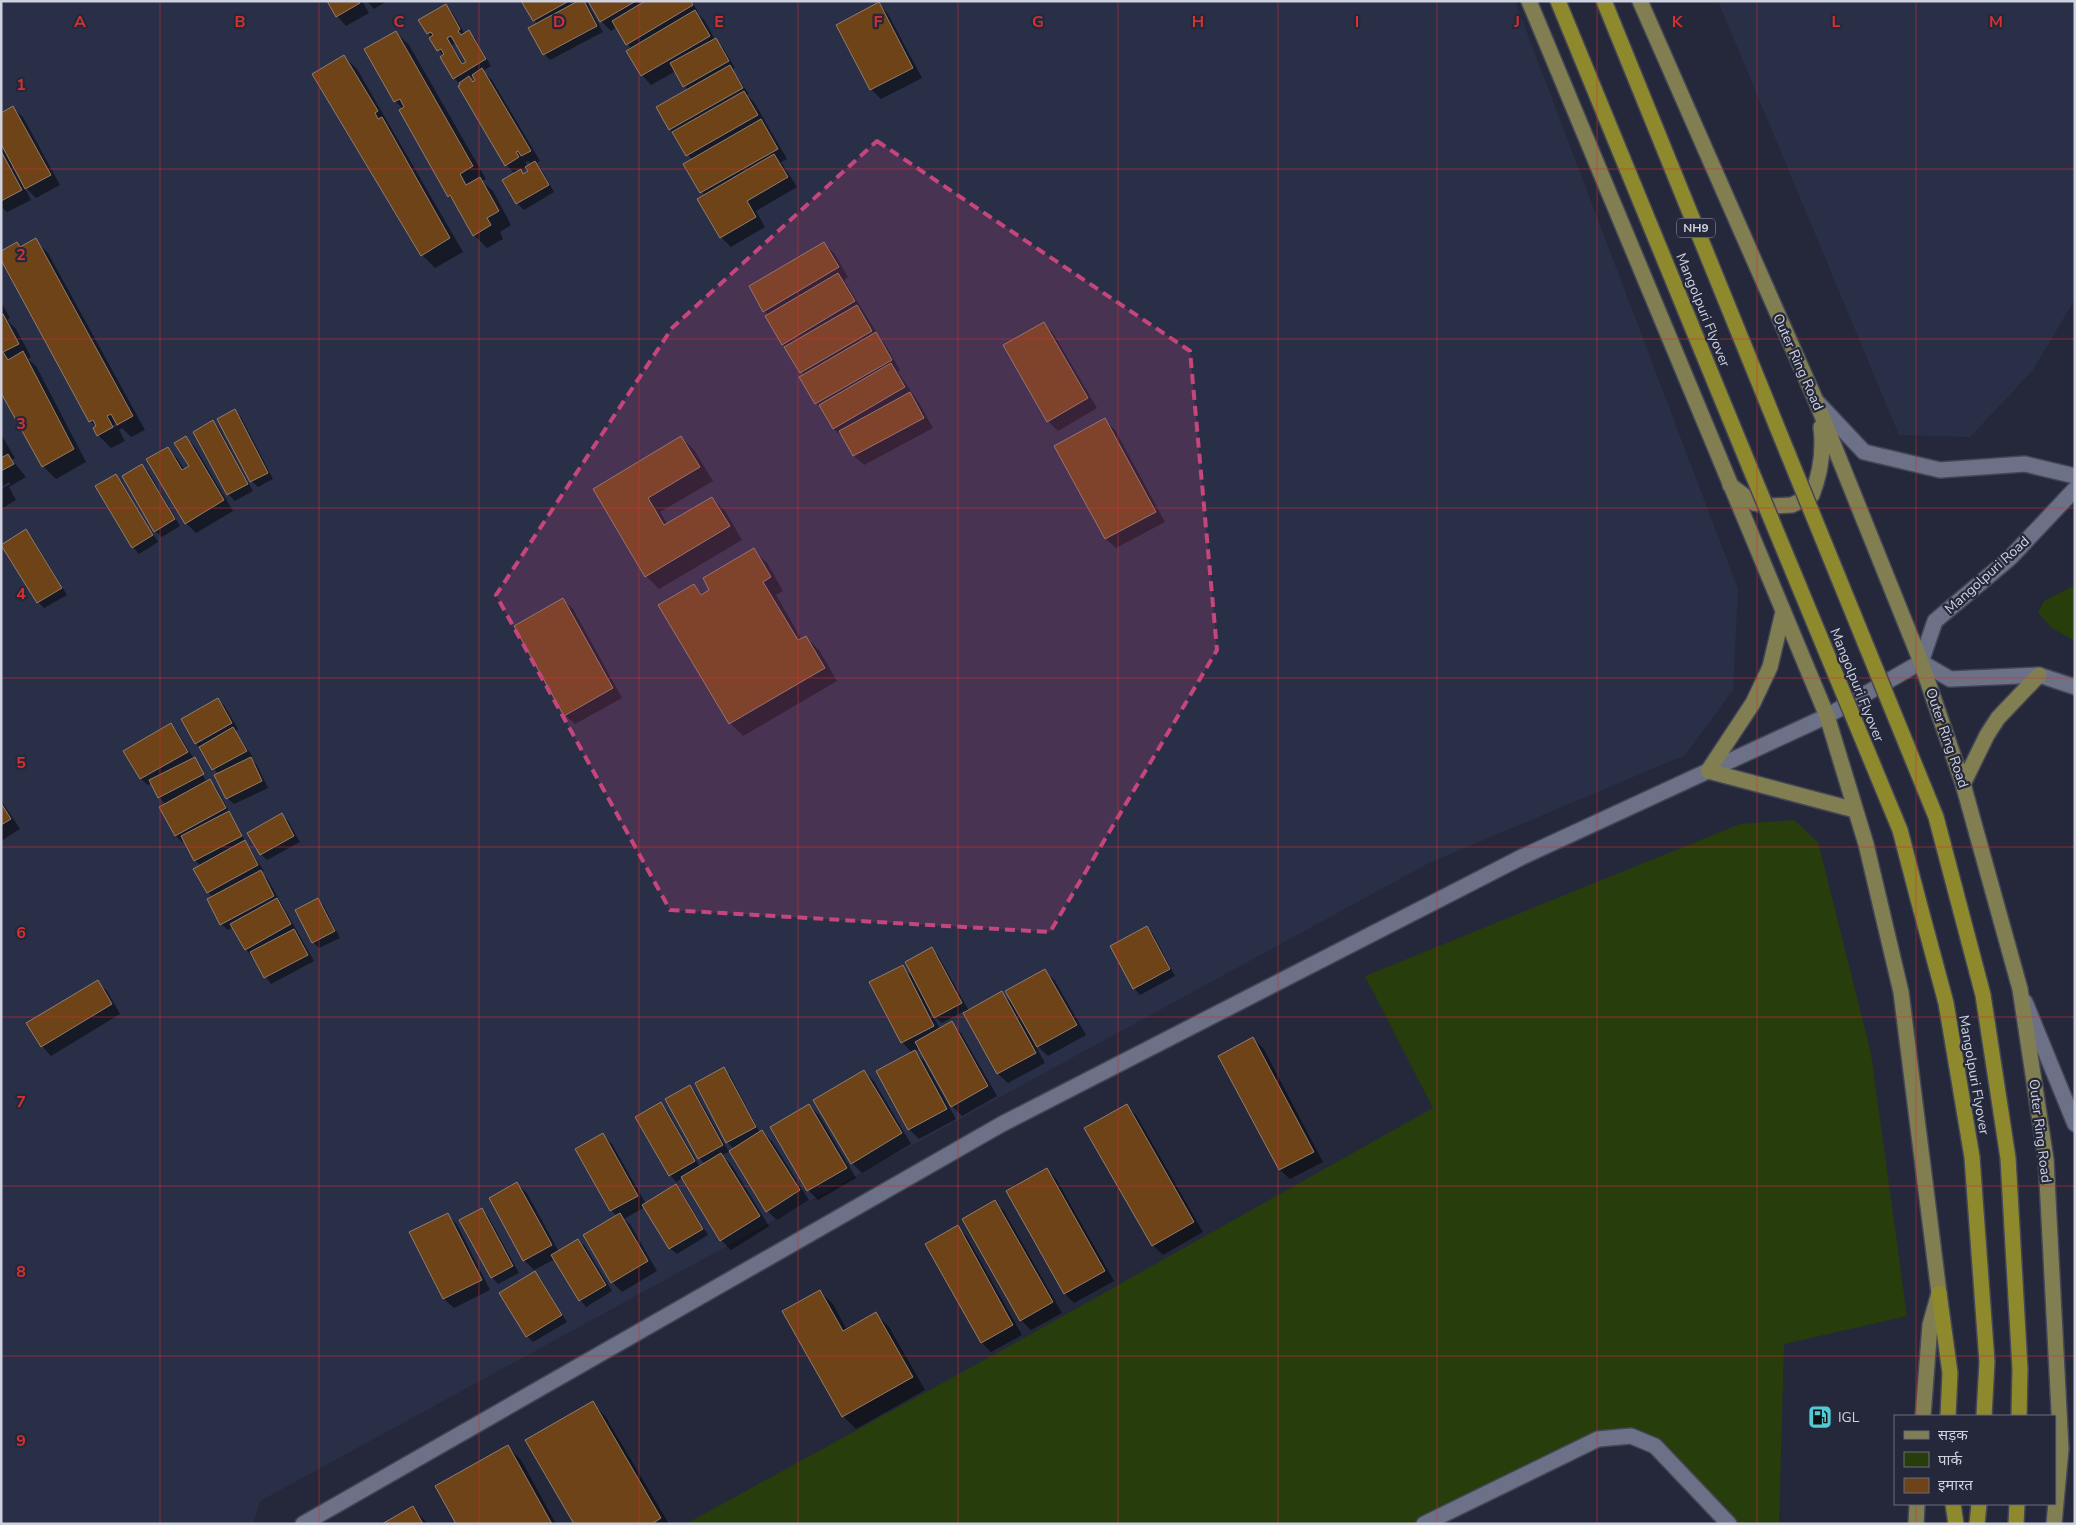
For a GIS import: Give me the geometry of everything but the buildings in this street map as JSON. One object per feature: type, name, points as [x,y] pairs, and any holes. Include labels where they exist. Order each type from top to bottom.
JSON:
[{"type":"highway","name":"Mangolpuri Flyover","points":[[1558,1],[1900,830],[1946,1004],[1972,1157],[1987,1362],[1984,1415]]},
{"type":"highway","name":"Mangolpuri Flyover","points":[[1604,1],[1936,817],[1983,995],[2008,1158],[2020,1369],[2019,1415]]},
{"type":"highway","points":[[1940,1293],[1950,1373],[1948,1415]]},
{"type":"highway","points":[[1953,1505],[1956,1524]]},
{"type":"highway","points":[[1977,1524],[1979,1505]]},
{"type":"highway","points":[[2016,1524],[2017,1505]]},
{"type":"main road","points":[[1528,1],[1827,716],[1866,844],[1901,992],[1940,1293],[1930,1325],[1923,1415]]},
{"type":"main road","name":"Outer Ring Road","points":[[1640,1],[1816,401],[1921,662],[1963,784],[2020,990],[2046,1160],[2061,1450],[2056,1503]]},
{"type":"main road","points":[[1730,485],[1754,503],[1774,506],[1792,505],[1812,495],[1818,480],[1823,442],[1816,401]]},
{"type":"main road","points":[[1783,612],[1770,667],[1753,703],[1708,771],[1855,810]]},
{"type":"main road","points":[[1963,784],[1987,734],[1998,718],[2039,675]]},
{"type":"main road","points":[[1916,1524],[1917,1505]]},
{"type":"main road","name":"Outer Ring Road","points":[[2054,1524],[2056,1505]]},
{"type":"street","points":[[1816,401],[1864,452],[1940,470],[2025,464],[2075,476]]},
{"type":"street","name":"Mangolpuri Road","points":[[1921,662],[1935,621],[2010,558],[2075,489]]},
{"type":"street","points":[[303,1524],[1002,1124],[1522,856],[1827,716],[1921,662],[1950,679],[2039,675],[2075,687]]},
{"type":"street","points":[[2020,990],[2075,1124]]},
{"type":"street","points":[[1424,1524],[1598,1439],[1631,1436],[1655,1446],[1729,1524]]},
{"type":"highlighted area","points":[[877,141],[1190,351],[1217,650],[1050,932],[670,910],[496,595],[672,328]]},
{"type":"shaded area","points":[[1,1],[1515,1],[1738,589],[1733,690],[1685,755],[1429,863],[260,1501],[253,1524],[1,1524]]},
{"type":"shaded area","points":[[1718,1],[2075,1],[2075,299],[2033,370],[1970,437],[1899,435]]},
{"type":"green space","points":[[2075,585],[2075,641],[2052,628],[2038,613],[2044,601]]},
{"type":"green space","points":[[1794,820],[1818,842],[1871,1054],[1907,1316],[1784,1344],[1779,1524],[1728,1524],[1633,1430],[1433,1524],[686,1524],[1006,1348],[1433,1108],[1365,976],[1740,824]]},
{"type":"place","name":"IGL","points":[[1820,1417]]}]
